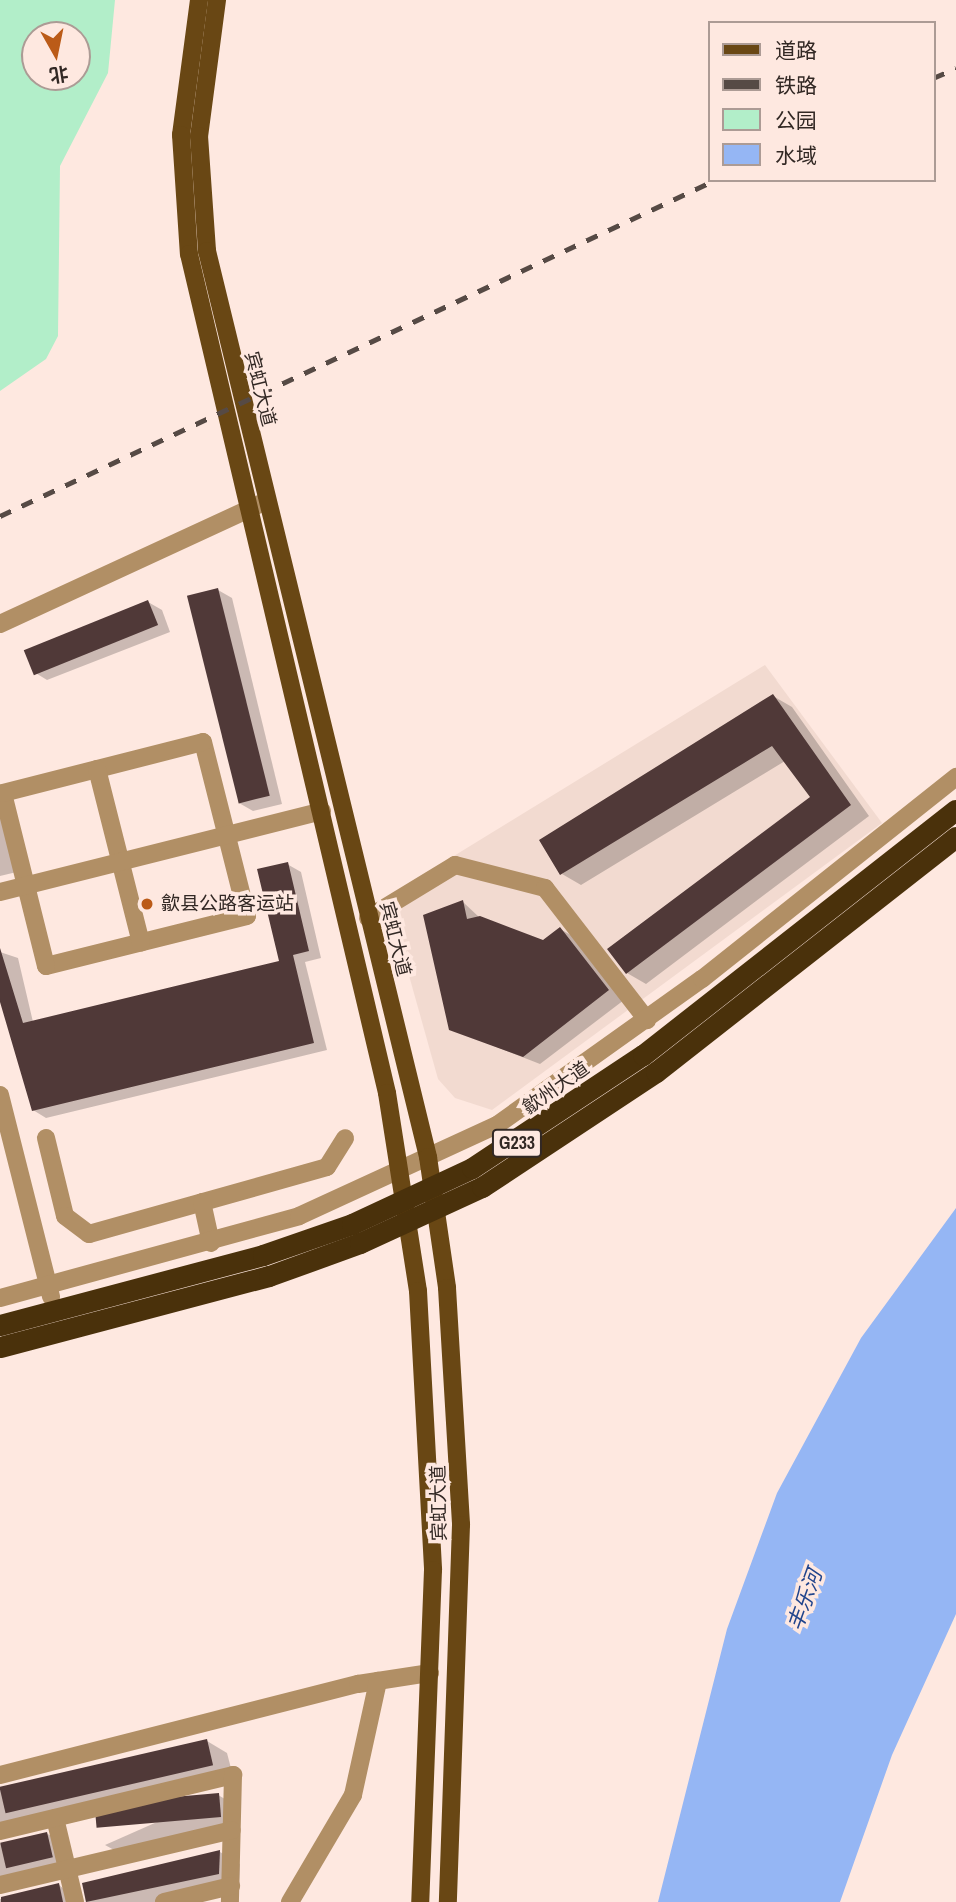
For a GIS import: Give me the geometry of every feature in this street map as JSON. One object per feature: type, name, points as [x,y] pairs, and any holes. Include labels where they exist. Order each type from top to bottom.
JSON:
[{"type":"highway","name":"歙州大道","points":[[0,1325],[263,1255],[406,1200],[510,1147],[643,1055],[956,810]]},
{"type":"highway","name":"G233","points":[[0,1347],[270,1276],[410,1222],[522,1166],[656,1072],[956,837]]},
{"type":"main road","name":"宾虹大道","points":[[199,0],[184,94],[184,217],[257,504],[368,918],[429,1161],[436,1210],[461,1525],[449,1902]]},
{"type":"main road","name":"宾虹大道","points":[[217,0],[200,122],[202,215],[257,504],[402,1174],[410,1222],[431,1465],[430,1673],[420,1902]]},
{"type":"street","points":[[0,624],[257,504]]},
{"type":"street","points":[[203,742],[247,916],[46,966],[3,793],[97,769],[203,742]]},
{"type":"street","points":[[97,769],[141,943]]},
{"type":"street","points":[[0,1298],[211,1243],[402,1174],[497,1125],[646,1020],[956,777]]},
{"type":"street","points":[[0,892],[322,811]]},
{"type":"street","points":[[368,918],[455,865],[545,888],[646,1020]]},
{"type":"street","points":[[0,1095],[54,1311]]},
{"type":"street","points":[[46,1138],[65,1216],[83,1232],[327,1167],[345,1138]]},
{"type":"street","points":[[202,1202],[211,1243]]},
{"type":"street","points":[[0,1775],[378,1681],[430,1673]]},
{"type":"street","points":[[290,1902],[353,1795],[378,1681]]},
{"type":"street","points":[[0,1831],[233,1775],[230,1894],[164,1902]]},
{"type":"street","points":[[55,1818],[75,1902]]},
{"type":"street","points":[[0,1885],[232,1829]]},
{"type":"shaded area","points":[[765,665],[882,823],[492,1110],[455,1098],[438,1079],[387,897]]},
{"type":"green space","points":[[0,0],[115,0],[108,73],[60,166],[58,336],[46,359],[0,391]]},
{"type":"water","name":"丰乐河","points":[[956,1208],[956,1614],[892,1755],[840,1902],[658,1902],[727,1629],[777,1493],[861,1338]]},
{"type":"building","points":[[218,588],[270,796],[239,803],[187,596]]},
{"type":"building","points":[[148,600],[158,625],[34,675],[24,650]]},
{"type":"building","points":[[773,694],[851,805],[626,974],[607,949],[810,797],[772,746],[560,875],[539,840]]},
{"type":"building","points":[[288,862],[309,951],[293,955],[314,1043],[32,1111],[0,1002],[0,948],[23,1023],[279,961],[257,869]]},
{"type":"building","points":[[463,900],[467,919],[480,916],[543,940],[560,927],[609,990],[523,1057],[449,1030],[423,915]]},
{"type":"building","points":[[207,1739],[213,1765],[6,1813],[0,1787]]},
{"type":"building","points":[[219,1793],[221,1817],[97,1828],[94,1804]]},
{"type":"building","points":[[47,1832],[53,1857],[6,1868],[0,1843]]},
{"type":"building","points":[[220,1850],[219,1874],[86,1902],[82,1883]]},
{"type":"building","points":[[59,1883],[63,1902],[1,1902],[1,1897]]},
{"type":"railway","points":[[935,77],[956,68]]},
{"type":"railway","points":[[0,516],[711,182]]},
{"type":"place","name":"歙县公路客运站","points":[[147,904]]}]
